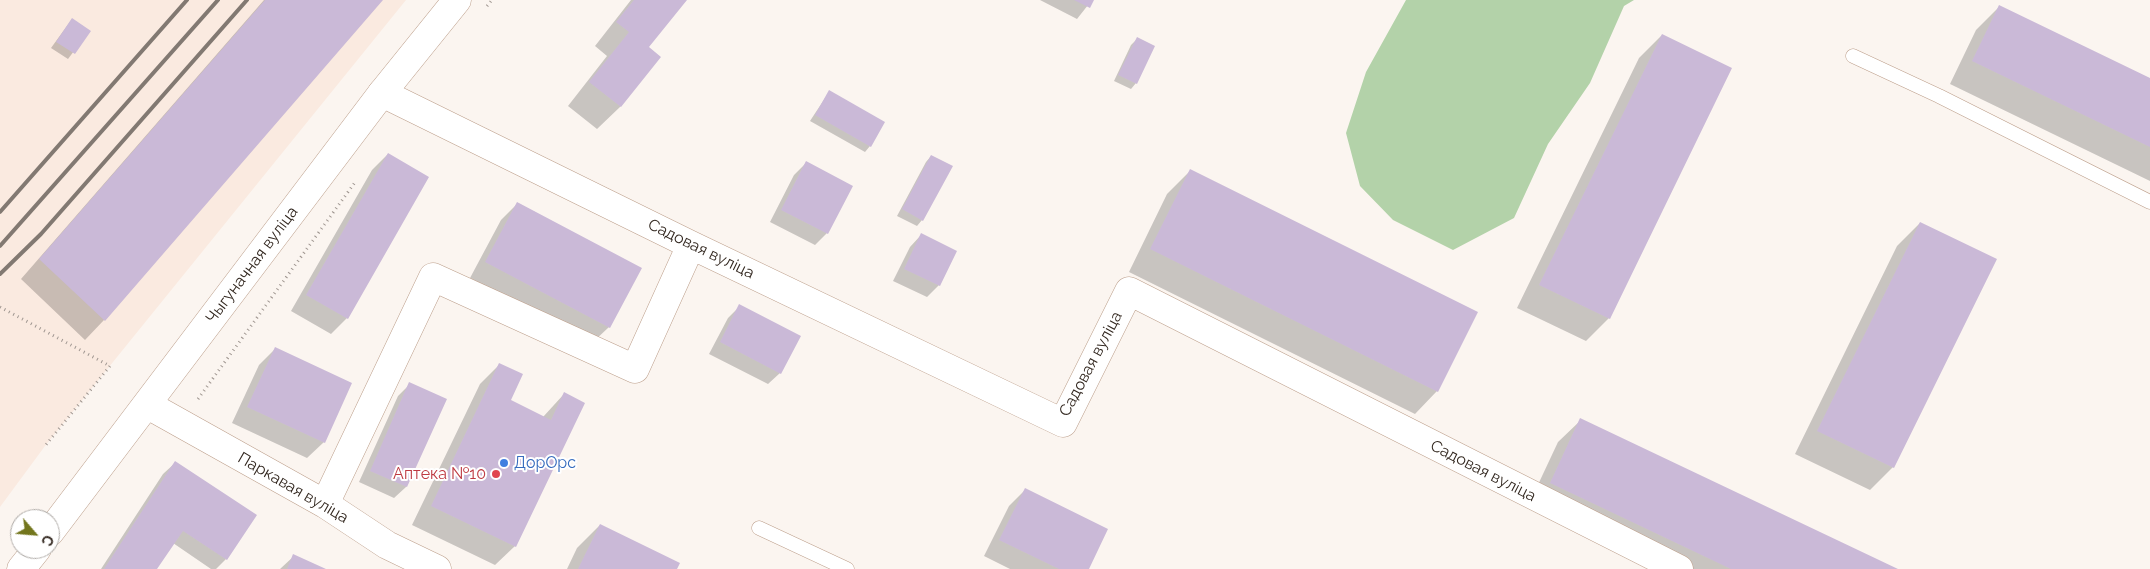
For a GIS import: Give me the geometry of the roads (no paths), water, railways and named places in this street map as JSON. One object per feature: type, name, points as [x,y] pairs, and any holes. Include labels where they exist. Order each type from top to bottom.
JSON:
[{"type":"street","name":"Чыгуначная вуліца","points":[[60,519],[382,94],[457,0]]},
{"type":"street","name":"Садовая вуліца","points":[[382,94],[691,245],[1063,422],[1129,291],[1679,569]]},
{"type":"street","points":[[325,504],[433,277],[635,369],[691,245]]},
{"type":"street","name":"Паркавая вуліца","points":[[148,405],[325,504],[387,545],[438,569]]},
{"type":"lane","points":[[1853,56],[1939,96],[2150,202]]},
{"type":"lane","points":[[759,528],[847,569]]},
{"type":"railway","points":[[0,212],[187,0]]},
{"type":"railway","points":[[0,246],[218,0]]},
{"type":"railway","points":[[0,274],[41,234],[247,0]]},
{"type":"place","name":"ДорОрс","points":[[504,463]]},
{"type":"place","name":"Аптека №10","points":[[496,474]]}]
